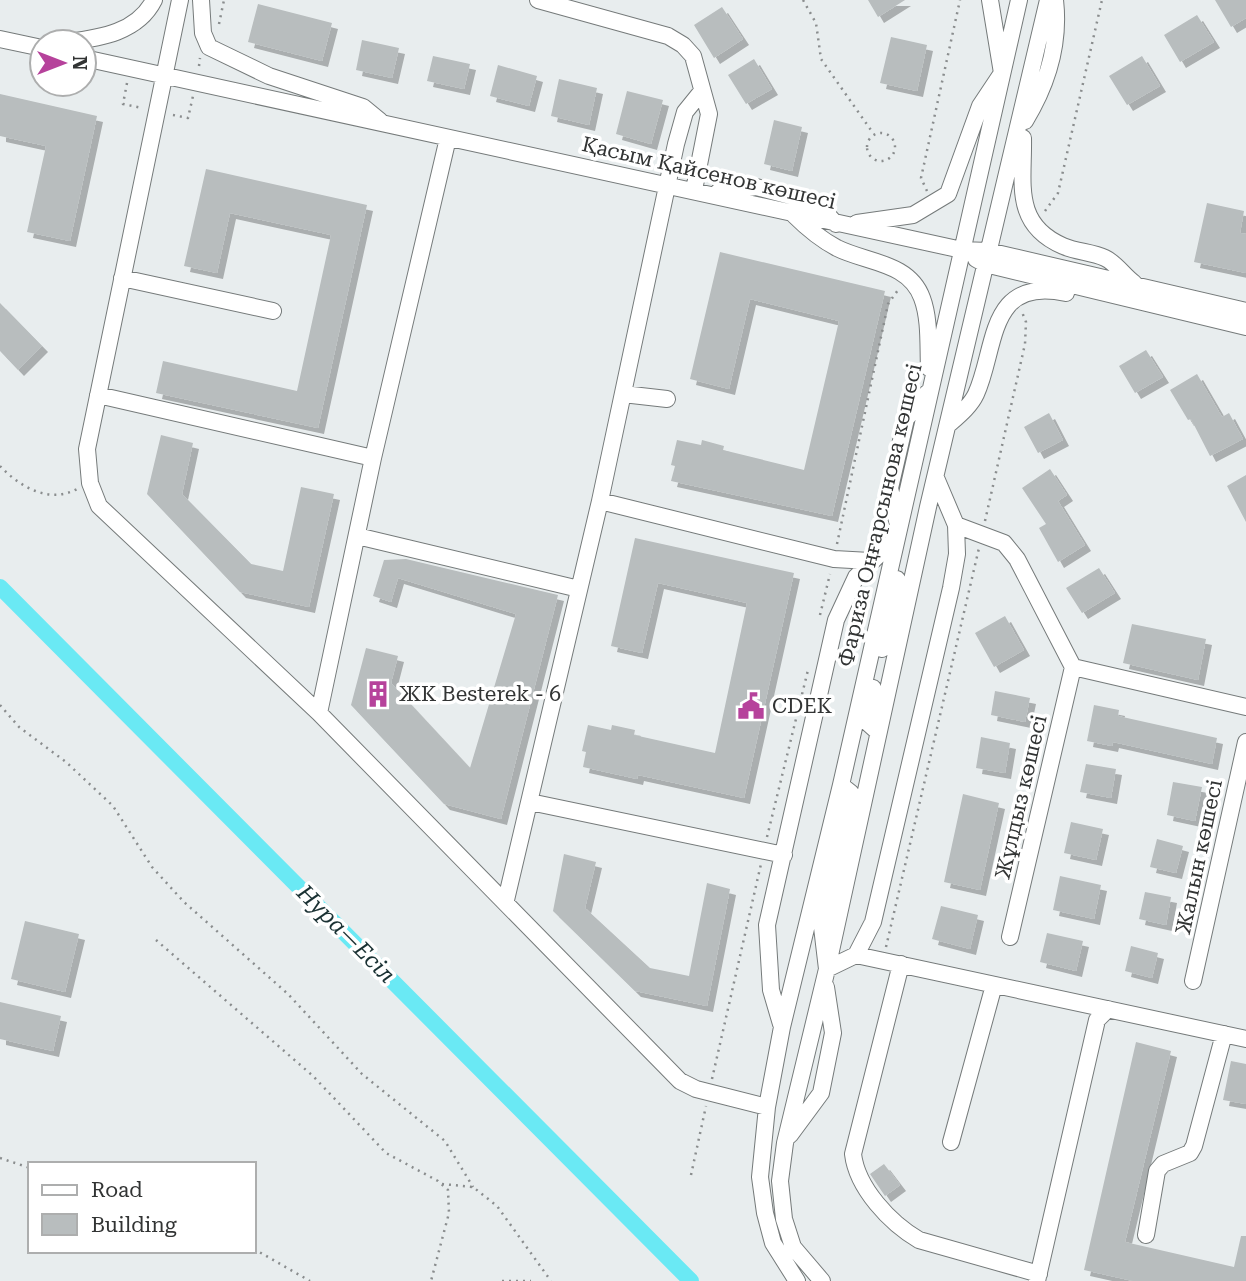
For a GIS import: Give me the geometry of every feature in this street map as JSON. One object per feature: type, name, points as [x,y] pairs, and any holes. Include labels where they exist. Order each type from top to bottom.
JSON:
[{"type":"street","points":[[98,36],[120,32],[147,14],[154,0]]},
{"type":"street","points":[[180,0],[87,449],[90,482],[99,506],[319,713],[506,900],[680,1081],[709,1093],[767,1107]]},
{"type":"street","points":[[201,0],[203,33],[209,47],[268,76],[363,107],[385,124]]},
{"type":"street","points":[[538,0],[668,36],[683,45],[693,56],[709,114],[701,192],[756,187],[817,203],[839,224],[913,215],[948,194],[955,182],[980,106],[986,93],[1002,73],[990,0]]},
{"type":"street","name":"Фариза Оңғарсынова көшесі","points":[[797,1281],[773,1243],[765,1213],[760,1177],[767,1107],[782,1027],[841,785],[1018,0]]},
{"type":"street","points":[[816,1276],[793,1247],[784,1219],[780,1181],[785,1143],[826,975],[947,426],[1021,123],[1048,0]]},
{"type":"street","points":[[1055,0],[1058,24],[1043,91],[1021,123],[1021,183],[1026,212],[1034,224],[1061,245],[1108,259],[1136,285]]},
{"type":"street","points":[[0,39],[28,45]]},
{"type":"street","points":[[98,61],[163,77]]},
{"type":"street","name":"Қасым Қайсенов көшесі","points":[[163,77],[669,184],[794,215],[962,250],[1121,298],[1246,327]]},
{"type":"street","points":[[506,900],[600,501],[685,112],[702,90]]},
{"type":"street","points":[[319,713],[373,458],[448,138]]},
{"type":"street","points":[[794,215],[816,237],[840,249],[903,272],[911,279],[923,299],[930,390]]},
{"type":"street","name":"Қасым Қайсенов көшесі","points":[[986,258],[1136,285],[1246,311]]},
{"type":"street","points":[[121,278],[273,312]]},
{"type":"street","points":[[947,426],[976,395],[992,331],[1008,305],[1028,294],[1052,290],[1103,301],[1121,298]]},
{"type":"street","points":[[623,394],[667,399]]},
{"type":"street","points":[[98,395],[373,458]]},
{"type":"street","points":[[826,975],[856,955],[873,922],[951,588],[957,554],[956,525],[936,478]]},
{"type":"street","points":[[600,501],[834,559],[870,561]]},
{"type":"street","points":[[956,525],[1004,543],[1017,559],[1073,667],[1246,707]]},
{"type":"street","points":[[782,1027],[771,990],[767,925],[836,620],[856,577],[897,533]]},
{"type":"street","points":[[878,732],[870,727],[867,717],[896,587],[897,533]]},
{"type":"street","points":[[356,536],[579,589]]},
{"type":"street","name":"Жұлдыз көшесі","points":[[1010,937],[1073,667]]},
{"type":"street","name":"Жалын көшесі","points":[[1193,981],[1246,742]]},
{"type":"street","points":[[785,1143],[821,1093],[833,1033],[822,927],[851,793],[841,785]]},
{"type":"street","points":[[530,802],[784,855]]},
{"type":"street","points":[[856,955],[1246,1039]]},
{"type":"street","points":[[901,964],[853,1154],[862,1184],[905,1232],[919,1240],[1038,1278],[1097,1020],[1108,1009]]},
{"type":"street","points":[[951,1142],[994,985]]},
{"type":"street","points":[[1146,1235],[1157,1171],[1163,1164],[1190,1153],[1194,1146],[1224,1034]]},
{"type":"path","points":[[218,27],[224,0]]},
{"type":"path","points":[[803,0],[816,23],[821,59],[873,133],[869,154],[876,161],[888,160],[892,155],[892,138],[883,132],[873,133]]},
{"type":"path","points":[[933,205],[921,178],[960,0]]},
{"type":"path","points":[[1034,224],[1059,193],[1102,0]]},
{"type":"path","points":[[199,65],[200,58]]},
{"type":"path","points":[[127,83],[123,104],[138,107]]},
{"type":"path","points":[[165,113],[188,118],[193,96]]},
{"type":"path","points":[[819,623],[888,304],[894,293],[911,279]]},
{"type":"path","points":[[883,961],[1025,344],[1026,322],[1018,300]]},
{"type":"path","points":[[0,466],[39,494],[68,494],[90,482]]},
{"type":"path","points":[[691,1175],[810,661]]},
{"type":"path","points":[[0,705],[19,727],[66,762],[113,806],[152,867],[184,902],[288,994],[362,1074],[445,1141],[473,1187],[497,1206],[551,1281]]},
{"type":"path","points":[[156,940],[313,1076],[386,1153],[448,1190],[449,1213],[432,1281]]},
{"type":"path","points":[[0,1158],[28,1167]]},
{"type":"path","points":[[442,1184],[473,1187]]},
{"type":"path","points":[[256,1250],[310,1281]]},
{"type":"path","points":[[502,1281],[531,1281]]},
{"type":"building","points":[[868,0],[905,0],[878,17]]},
{"type":"building","points":[[1215,0],[1246,0],[1246,18],[1231,27]]},
{"type":"building","points":[[258,4],[332,23],[322,61],[248,42]]},
{"type":"building","points":[[722,7],[743,39],[714,58],[694,25]]},
{"type":"building","points":[[1197,15],[1214,42],[1180,62],[1164,35]]},
{"type":"building","points":[[891,37],[927,45],[917,91],[880,83]]},
{"type":"building","points":[[362,40],[399,48],[392,78],[356,70]]},
{"type":"building","points":[[433,56],[470,64],[464,89],[427,81]]},
{"type":"building","points":[[1142,56],[1160,86],[1127,105],[1109,76]]},
{"type":"building","points":[[754,59],[772,89],[746,104],[728,75]]},
{"type":"building","points":[[498,65],[537,76],[529,106],[490,96]]},
{"type":"building","points":[[559,79],[597,88],[589,125],[551,116]]},
{"type":"building","points":[[627,91],[663,100],[651,144],[616,134]]},
{"type":"building","points":[[0,94],[97,116],[70,241],[27,232],[46,146],[0,136]]},
{"type":"building","points":[[774,120],[802,127],[792,171],[764,164]]},
{"type":"building","points":[[206,169],[367,205],[318,428],[156,393],[163,361],[297,391],[331,235],[230,213],[217,273],[184,266]]},
{"type":"building","points":[[1207,203],[1244,211],[1240,233],[1246,234],[1246,273],[1194,262]]},
{"type":"building","points":[[720,252],[885,291],[832,516],[671,481],[675,466],[671,465],[677,440],[701,445],[702,440],[724,446],[723,450],[804,470],[839,321],[750,299],[729,389],[690,379]]},
{"type":"building","points":[[0,303],[42,346],[18,370],[0,351]]},
{"type":"building","points":[[1146,350],[1163,377],[1135,393],[1119,366]]},
{"type":"building","points":[[1197,374],[1222,417],[1229,413],[1243,439],[1210,456],[1191,419],[1188,420],[1170,390]]},
{"type":"building","points":[[1049,413],[1063,440],[1038,453],[1024,427]]},
{"type":"building","points":[[161,435],[193,443],[182,494],[251,564],[283,571],[301,487],[334,494],[309,607],[240,592],[147,494]]},
{"type":"building","points":[[1050,469],[1067,495],[1058,501],[1085,545],[1058,562],[1039,528],[1046,524],[1022,488]]},
{"type":"building","points":[[1246,475],[1246,522],[1227,486]]},
{"type":"building","points":[[635,538],[794,573],[744,798],[638,775],[637,779],[583,767],[586,752],[582,751],[588,725],[611,730],[612,725],[635,730],[634,735],[715,753],[747,603],[658,583],[642,653],[611,646]]},
{"type":"building","name":"ЖК Besterek - 6","points":[[406,559],[558,595],[501,819],[444,804],[351,705],[366,648],[398,656],[391,683],[470,768],[516,614],[398,578],[391,602],[373,596],[384,560]]},
{"type":"building","points":[[1099,568],[1115,593],[1082,613],[1066,588]]},
{"type":"building","points":[[1005,616],[1024,650],[994,667],[975,633]]},
{"type":"building","points":[[1132,624],[1206,639],[1198,680],[1123,663]]},
{"type":"building","points":[[995,691],[1030,698],[1025,722],[991,715]]},
{"type":"building","points":[[1094,705],[1119,710],[1118,716],[1217,738],[1212,764],[1113,742],[1112,746],[1087,741]]},
{"type":"building","points":[[981,737],[1010,743],[1005,773],[976,768]]},
{"type":"building","points":[[1086,764],[1116,769],[1111,798],[1080,792]]},
{"type":"building","points":[[1173,782],[1202,787],[1195,821],[1167,815]]},
{"type":"building","points":[[963,794],[999,803],[980,890],[944,882]]},
{"type":"building","points":[[1071,822],[1103,829],[1096,860],[1064,853]]},
{"type":"building","points":[[1157,839],[1183,846],[1176,873],[1150,867]]},
{"type":"building","points":[[564,854],[596,862],[585,908],[650,968],[689,976],[707,883],[730,889],[707,1006],[635,991],[553,911]]},
{"type":"building","points":[[1060,876],[1101,885],[1094,919],[1053,910]]},
{"type":"building","points":[[1145,892],[1171,897],[1166,925],[1139,919]]},
{"type":"building","points":[[941,906],[978,915],[970,949],[932,939]]},
{"type":"building","points":[[25,921],[79,934],[65,992],[11,979]]},
{"type":"building","points":[[1047,933],[1083,941],[1076,971],[1040,962]]},
{"type":"building","points":[[1131,946],[1158,953],[1152,978],[1125,971]]},
{"type":"building","points":[[0,1002],[61,1016],[53,1051],[0,1039]]},
{"type":"building","points":[[1136,1042],[1171,1051],[1125,1242],[1234,1267],[1241,1236],[1246,1236],[1246,1281],[1133,1281],[1084,1270]]},
{"type":"building","points":[[1231,1061],[1246,1064],[1246,1104],[1223,1100]]},
{"type":"building","points":[[884,1164],[900,1185],[885,1196],[870,1174]]},
{"type":"waterway","name":"Нура—Есіл","points":[[0,587],[691,1281]]},
{"type":"place","name":"ЖК Besterek - 6","points":[[378,694]]},
{"type":"place","name":"CDEK","points":[[751,706]]}]
